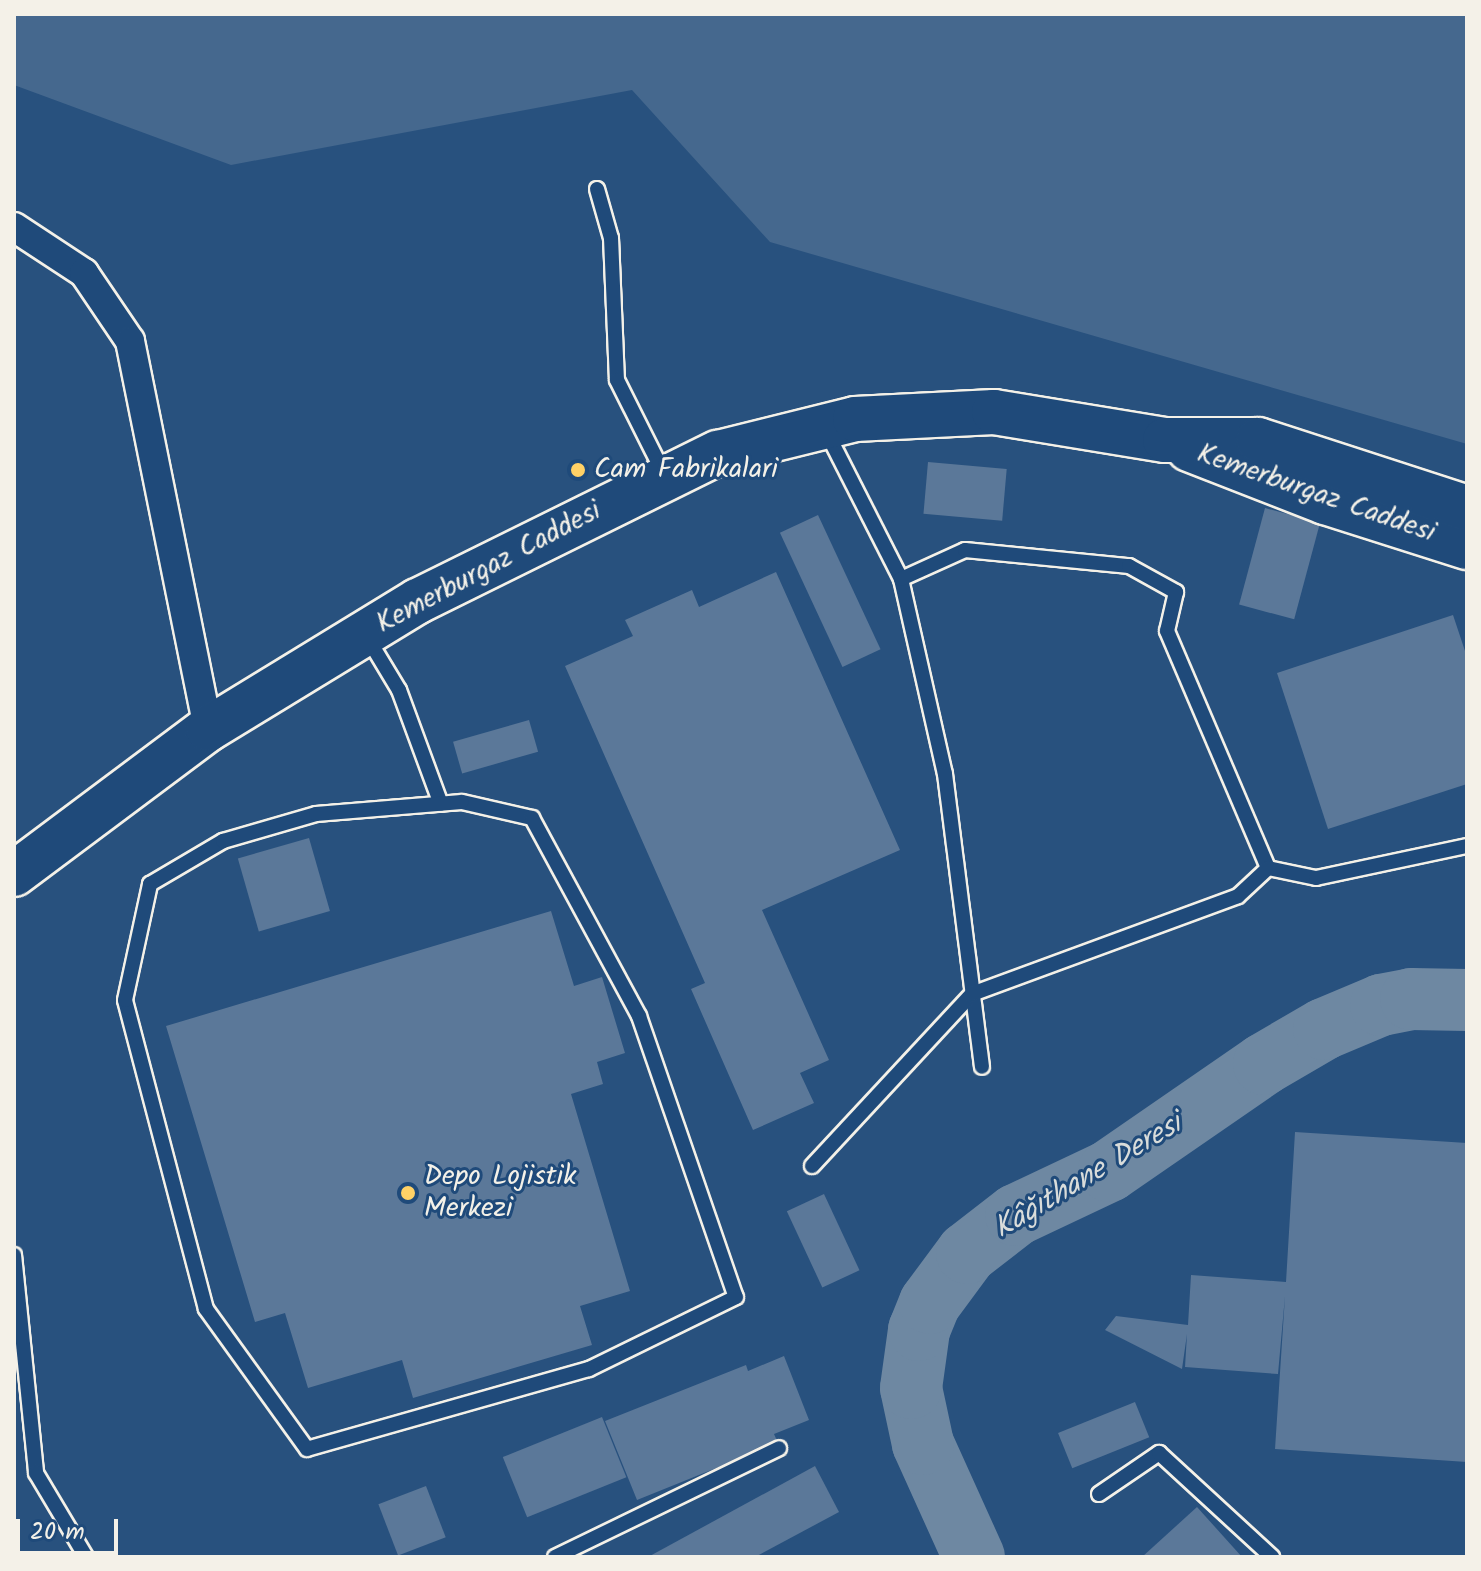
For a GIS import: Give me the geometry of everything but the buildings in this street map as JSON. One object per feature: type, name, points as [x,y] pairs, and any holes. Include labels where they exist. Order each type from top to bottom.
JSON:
[{"type":"main road","name":"Kemerburgaz Caddesi","points":[[14,874],[208,729],[418,601],[718,453],[855,419],[994,412],[1165,440],[1258,440],[1467,508]]},
{"type":"main road","name":"Kemerburgaz Caddesi","points":[[1165,440],[1325,502],[1467,547]]},
{"type":"street","points":[[14,227],[84,273],[130,341],[208,729]]},
{"type":"lane","points":[[597,189],[611,238],[617,380],[666,478]]},
{"type":"lane","points":[[824,427],[901,579],[945,774],[982,1067]]},
{"type":"lane","points":[[901,579],[965,550],[1129,566],[1176,592],[1167,631],[1268,868]]},
{"type":"lane","points":[[365,633],[399,690],[441,804]]},
{"type":"lane","points":[[462,802],[532,818],[639,1016],[736,1297],[589,1369],[307,1449],[206,1309],[125,1000],[150,884],[223,841],[316,814],[441,804],[462,802]]},
{"type":"lane","points":[[1268,868],[1316,878],[1467,846]]},
{"type":"lane","points":[[812,1166],[972,994],[1238,896],[1268,868]]},
{"type":"lane","points":[[14,1255],[36,1473],[86,1557]]},
{"type":"lane","points":[[555,1557],[779,1448]]},
{"type":"lane","points":[[1099,1494],[1159,1453],[1272,1557]]},
{"type":"shaded area","points":[[14,14],[1467,14],[1467,444],[770,242],[632,90],[231,165],[14,85]]},
{"type":"waterway","name":"Kâğıthane Deresi","points":[[974,1557],[923,1444],[911,1388],[919,1330],[930,1303],[967,1253],[1016,1215],[1109,1171],[1264,1064],[1324,1029],[1381,1005],[1411,999],[1467,1000]]},
{"type":"place","name":"Cam Fabrikalari","points":[[578,470]]},
{"type":"place","name":"Depo Lojistik Merkezi","points":[[408,1193]]}]
